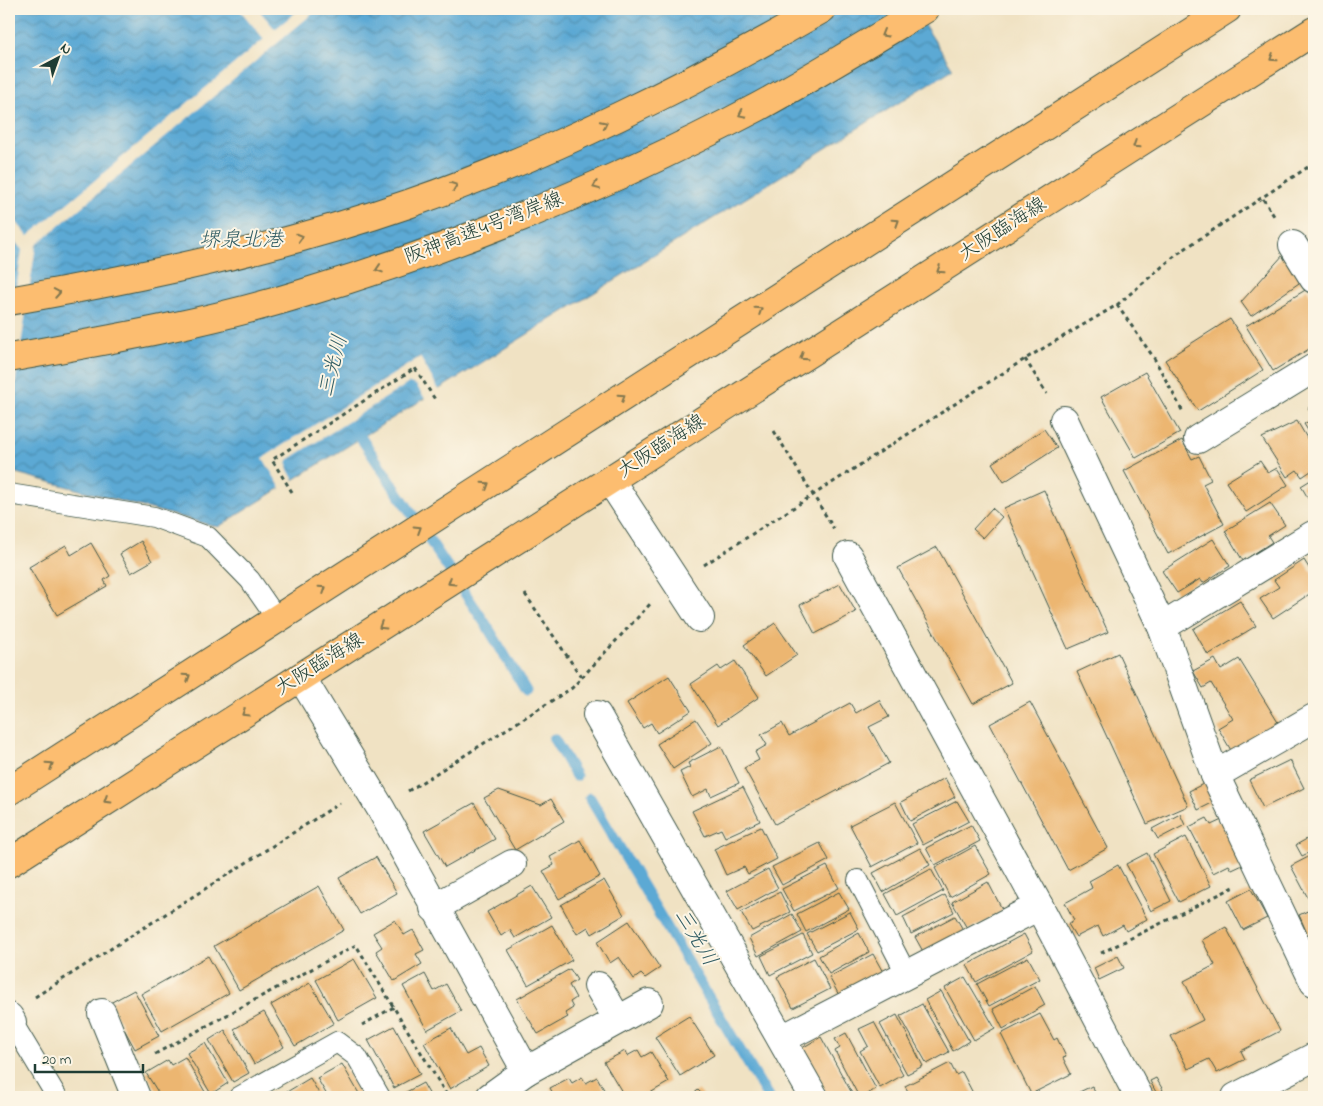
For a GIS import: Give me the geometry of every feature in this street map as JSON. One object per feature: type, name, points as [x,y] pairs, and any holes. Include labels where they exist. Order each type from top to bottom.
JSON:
[{"type":"main road","points":[[9,301],[125,281],[273,246],[408,204],[573,139],[725,64],[822,9]]},
{"type":"main road","name":"阪神高速4号湾岸線","points":[[9,358],[140,335],[303,294],[438,249],[604,183],[750,110],[925,9]]},
{"type":"main road","points":[[9,791],[1228,9]]},
{"type":"main road","name":"大阪臨海線","points":[[9,863],[1314,31]]},
{"type":"street","points":[[1293,245],[1314,279]]},
{"type":"street","points":[[1198,439],[1314,368]]},
{"type":"street","points":[[1064,420],[1162,627],[1215,775],[1314,982]]},
{"type":"street","points":[[610,480],[700,618]]},
{"type":"street","points":[[1162,627],[1313,535]]},
{"type":"street","points":[[842,545],[1039,906],[1139,1097]]},
{"type":"street","points":[[301,677],[381,809],[434,908],[526,1071]]},
{"type":"street","points":[[597,716],[814,1097]]},
{"type":"street","points":[[1215,775],[1314,718]]},
{"type":"street","points":[[434,908],[512,864]]},
{"type":"street","points":[[782,1039],[1039,906]]},
{"type":"street","points":[[598,986],[618,1020]]},
{"type":"street","points":[[490,1097],[526,1071],[649,1003]]},
{"type":"street","points":[[102,1013],[136,1097]]},
{"type":"street","points":[[1236,1097],[1314,1057]]},
{"type":"lane","points":[[9,494],[154,517],[208,537],[250,580],[277,619]]},
{"type":"lane","points":[[858,880],[907,975]]},
{"type":"lane","points":[[10,1019],[58,1097]]},
{"type":"lane","points":[[239,1097],[337,1042],[357,1057],[380,1097]]},
{"type":"path","points":[[381,809],[572,688],[658,595],[1026,360],[1117,305],[1177,254],[1314,163]]},
{"type":"path","points":[[1262,199],[1273,215]]},
{"type":"path","points":[[1117,305],[1154,358],[1198,439]]},
{"type":"path","points":[[1026,360],[1048,395]]},
{"type":"path","points":[[292,492],[272,460],[415,368],[436,401]]},
{"type":"path","points":[[774,432],[815,496],[842,545]]},
{"type":"path","points":[[525,594],[582,678]]},
{"type":"path","points":[[30,1000],[367,786]]},
{"type":"path","points":[[1071,968],[1262,873]]},
{"type":"path","points":[[125,1070],[356,945],[448,1097]]},
{"type":"water","name":"堺泉北港","points":[[9,9],[914,9],[953,69],[218,527],[9,471]]},
{"type":"pier","points":[[239,9],[258,9],[275,29],[300,9],[318,9],[36,245],[9,425],[9,337],[22,250],[9,234],[9,213],[28,236],[264,39]]},
{"type":"pier","points":[[420,357],[440,392],[426,400],[416,385],[409,383],[288,460],[287,468],[295,482],[282,490],[263,458]]},
{"type":"building","points":[[1284,254],[1302,281],[1251,316],[1241,302]]},
{"type":"building","points":[[1307,289],[1314,301],[1314,346],[1273,371],[1246,326]]},
{"type":"building","points":[[1230,319],[1263,370],[1198,411],[1165,360]]},
{"type":"building","points":[[1145,372],[1180,433],[1136,458],[1101,397]]},
{"type":"building","points":[[1314,404],[1314,417],[1308,408]]},
{"type":"building","points":[[1314,418],[1314,440],[1304,424]]},
{"type":"building","points":[[1297,421],[1314,450],[1314,469],[1302,477],[1297,470],[1287,477],[1262,438]]},
{"type":"building","points":[[1044,429],[1057,448],[1004,482],[992,463]]},
{"type":"building","points":[[1182,440],[1192,459],[1199,456],[1211,480],[1203,484],[1224,524],[1168,554],[1124,471]]},
{"type":"building","points":[[1260,461],[1268,473],[1277,468],[1288,485],[1246,512],[1226,482]]},
{"type":"building","points":[[1314,478],[1314,504],[1312,505],[1301,486]]},
{"type":"building","points":[[1044,490],[1108,632],[1068,649],[1004,508]]},
{"type":"building","points":[[1270,503],[1285,525],[1268,536],[1272,542],[1243,561],[1225,531]]},
{"type":"building","points":[[992,508],[1002,517],[983,538],[973,529]]},
{"type":"building","points":[[1213,539],[1230,566],[1203,583],[1200,579],[1177,593],[1162,571]]},
{"type":"building","points":[[141,541],[152,561],[131,573],[120,554]]},
{"type":"building","points":[[91,543],[110,576],[104,580],[107,586],[57,615],[29,567],[66,545],[71,555]]},
{"type":"building","points":[[937,547],[1012,683],[973,704],[898,568]]},
{"type":"building","points":[[1304,560],[1314,576],[1314,591],[1273,618],[1260,599],[1279,587],[1274,580]]},
{"type":"building","points":[[840,584],[856,612],[815,634],[800,605]]},
{"type":"building","points":[[1240,601],[1256,626],[1208,655],[1193,629]]},
{"type":"building","points":[[775,623],[797,655],[766,676],[744,645]]},
{"type":"building","points":[[1118,653],[1188,806],[1147,824],[1077,672]]},
{"type":"building","points":[[1215,659],[1221,670],[1239,659],[1279,724],[1232,752],[1218,728],[1233,719],[1211,683],[1203,688],[1193,671]]},
{"type":"building","points":[[735,661],[759,697],[718,725],[691,684],[718,666],[721,670]]},
{"type":"building","points":[[669,676],[691,711],[657,733],[651,723],[643,728],[627,703]]},
{"type":"building","points":[[879,700],[889,717],[869,727],[889,763],[775,824],[744,768],[759,760],[755,752],[767,745],[761,735],[782,723],[789,736],[850,703],[856,713]]},
{"type":"building","points":[[1030,702],[1108,848],[1068,870],[990,724]]},
{"type":"building","points":[[696,719],[712,743],[673,769],[657,744]]},
{"type":"building","points":[[721,746],[739,783],[711,796],[708,789],[692,797],[680,772],[690,767],[688,763]]},
{"type":"building","points":[[1290,760],[1304,788],[1263,808],[1249,780]]},
{"type":"building","points":[[945,778],[955,797],[910,821],[901,802]]},
{"type":"building","points":[[1205,783],[1214,802],[1198,810],[1189,791]]},
{"type":"building","points":[[743,787],[760,821],[725,837],[721,829],[705,836],[692,811]]},
{"type":"building","points":[[499,790],[541,805],[551,799],[564,821],[515,850],[484,798]]},
{"type":"building","points":[[957,801],[969,821],[923,845],[912,824]]},
{"type":"building","points":[[895,802],[917,843],[872,867],[850,825]]},
{"type":"building","points":[[474,803],[495,839],[445,867],[424,831]]},
{"type":"building","points":[[1180,814],[1185,825],[1158,839],[1152,829]]},
{"type":"building","points":[[1207,818],[1211,825],[1224,819],[1247,863],[1232,870],[1229,865],[1213,873],[1189,827]]},
{"type":"building","points":[[971,825],[980,841],[935,865],[926,848]]},
{"type":"building","points":[[761,827],[777,859],[748,874],[744,867],[726,875],[714,849]]},
{"type":"building","points":[[1314,835],[1314,850],[1302,856],[1296,845]]},
{"type":"building","points":[[1186,837],[1211,886],[1179,902],[1153,854]]},
{"type":"building","points":[[580,840],[600,876],[559,899],[543,871],[554,865],[550,857]]},
{"type":"building","points":[[820,843],[829,860],[782,885],[772,867]]},
{"type":"building","points":[[975,846],[991,874],[950,897],[935,868]]},
{"type":"building","points":[[920,848],[930,865],[883,892],[873,873]]},
{"type":"building","points":[[1147,853],[1171,901],[1151,911],[1126,864]]},
{"type":"building","points":[[1314,854],[1314,895],[1308,898],[1291,866]]},
{"type":"building","points":[[376,857],[397,893],[360,914],[339,878]]},
{"type":"building","points":[[1118,865],[1147,919],[1126,931],[1123,925],[1103,936],[1098,926],[1076,937],[1068,924],[1074,920],[1065,903],[1092,888],[1089,881]]},
{"type":"building","points":[[827,866],[839,888],[794,911],[782,889]]},
{"type":"building","points":[[768,869],[778,888],[738,910],[727,891]]},
{"type":"building","points":[[931,869],[943,891],[897,916],[885,894]]},
{"type":"building","points":[[604,880],[624,915],[592,934],[588,927],[577,934],[561,905]]},
{"type":"building","points":[[988,882],[1003,911],[968,930],[952,902]]},
{"type":"building","points":[[319,886],[344,930],[239,990],[214,946]]},
{"type":"building","points":[[532,886],[551,917],[515,938],[510,930],[501,936],[487,912]]},
{"type":"building","points":[[1251,889],[1267,918],[1243,930],[1228,901]]},
{"type":"building","points":[[780,892],[790,912],[752,931],[741,912]]},
{"type":"building","points":[[839,892],[849,909],[806,932],[797,914]]},
{"type":"building","points":[[945,895],[954,912],[911,934],[903,917]]},
{"type":"building","points":[[1314,908],[1314,938],[1310,940],[1299,915]]},
{"type":"building","points":[[850,912],[859,929],[817,951],[807,934]]},
{"type":"building","points":[[792,914],[802,932],[758,956],[749,938]]},
{"type":"building","points":[[955,916],[965,933],[925,955],[915,937]]},
{"type":"building","points":[[395,920],[404,935],[413,930],[424,950],[416,954],[422,964],[394,981],[376,951],[382,947],[373,933]]},
{"type":"building","points":[[629,921],[660,968],[645,978],[641,974],[634,979],[619,957],[610,963],[597,942]]},
{"type":"building","points":[[552,925],[572,960],[528,985],[508,950]]},
{"type":"building","points":[[1226,927],[1280,1031],[1241,1051],[1245,1059],[1217,1073],[1209,1059],[1188,1069],[1171,1036],[1203,1020],[1184,981],[1215,965],[1202,940]]},
{"type":"building","points":[[859,933],[869,952],[829,974],[819,956]]},
{"type":"building","points":[[1024,934],[1033,951],[976,982],[967,965]]},
{"type":"building","points":[[803,935],[812,953],[770,975],[761,956]]},
{"type":"building","points":[[873,954],[884,974],[840,997],[829,977]]},
{"type":"building","points":[[208,956],[229,993],[162,1031],[141,994]]},
{"type":"building","points":[[1118,956],[1124,968],[1099,980],[1094,968]]},
{"type":"building","points":[[1028,957],[1040,979],[989,1006],[977,984]]},
{"type":"building","points":[[814,958],[830,989],[793,1008],[777,977]]},
{"type":"building","points":[[354,959],[377,998],[338,1020],[316,980]]},
{"type":"building","points":[[570,969],[577,980],[569,985],[576,998],[570,1002],[573,1008],[565,1013],[568,1017],[538,1034],[517,999]]},
{"type":"building","points":[[425,974],[434,991],[446,984],[461,1011],[427,1030],[403,986]]},
{"type":"building","points":[[965,977],[995,1028],[974,1040],[945,988]]},
{"type":"building","points":[[310,983],[334,1023],[295,1046],[271,1005]]},
{"type":"building","points":[[1035,986],[1045,1005],[1003,1029],[993,1009]]},
{"type":"building","points":[[134,990],[159,1036],[135,1049],[110,1003]]},
{"type":"building","points":[[941,991],[969,1041],[953,1051],[925,1000]]},
{"type":"building","points":[[922,1004],[949,1052],[927,1064],[900,1016]]},
{"type":"building","points":[[264,1012],[284,1047],[254,1064],[234,1029]]},
{"type":"building","points":[[1040,1014],[1054,1040],[1057,1038],[1066,1057],[1063,1058],[1071,1074],[1031,1094],[1001,1034]]},
{"type":"building","points":[[897,1015],[923,1066],[907,1074],[880,1024]]},
{"type":"building","points":[[689,1016],[714,1055],[680,1076],[655,1037]]},
{"type":"building","points":[[874,1022],[903,1075],[880,1088],[860,1051],[868,1046],[859,1029]]},
{"type":"building","points":[[394,1026],[420,1074],[394,1088],[368,1040]]},
{"type":"building","points":[[451,1028],[466,1055],[479,1048],[489,1066],[450,1089],[424,1043]]},
{"type":"building","points":[[225,1030],[249,1073],[233,1082],[209,1040]]},
{"type":"building","points":[[846,1033],[876,1089],[862,1097],[859,1097],[835,1051],[840,1048],[835,1039]]},
{"type":"building","points":[[821,1037],[854,1097],[828,1097],[802,1048]]},
{"type":"building","points":[[205,1043],[228,1083],[211,1094],[187,1053]]},
{"type":"building","points":[[638,1050],[642,1057],[651,1052],[669,1082],[643,1097],[625,1097],[604,1062],[625,1051],[627,1056]]},
{"type":"building","points":[[185,1057],[208,1097],[161,1097],[146,1073],[168,1060],[171,1065]]},
{"type":"building","points":[[950,1063],[956,1075],[962,1072],[975,1097],[911,1097],[905,1086]]},
{"type":"building","points":[[342,1064],[361,1097],[328,1097],[317,1078]]},
{"type":"building","points":[[582,1077],[586,1083],[597,1077],[608,1097],[555,1097],[550,1088],[569,1078],[572,1083]]},
{"type":"building","points":[[310,1078],[321,1097],[288,1097],[285,1093]]},
{"type":"building","points":[[1156,1078],[1163,1090],[1157,1094],[1150,1081]]},
{"type":"building","points":[[423,1083],[431,1097],[397,1097]]},
{"type":"building","points":[[1092,1086],[1097,1097],[1069,1097]]},
{"type":"building","points":[[1283,1089],[1287,1097],[1265,1097]]},
{"type":"building","points":[[698,1090],[705,1097],[690,1097]]},
{"type":"waterway","name":"三光川","points":[[353,426],[487,626],[526,691]]},
{"type":"waterway","name":"三光川","points":[[554,739],[576,776]]},
{"type":"waterway","name":"三光川","points":[[590,798],[768,1097]]}]
